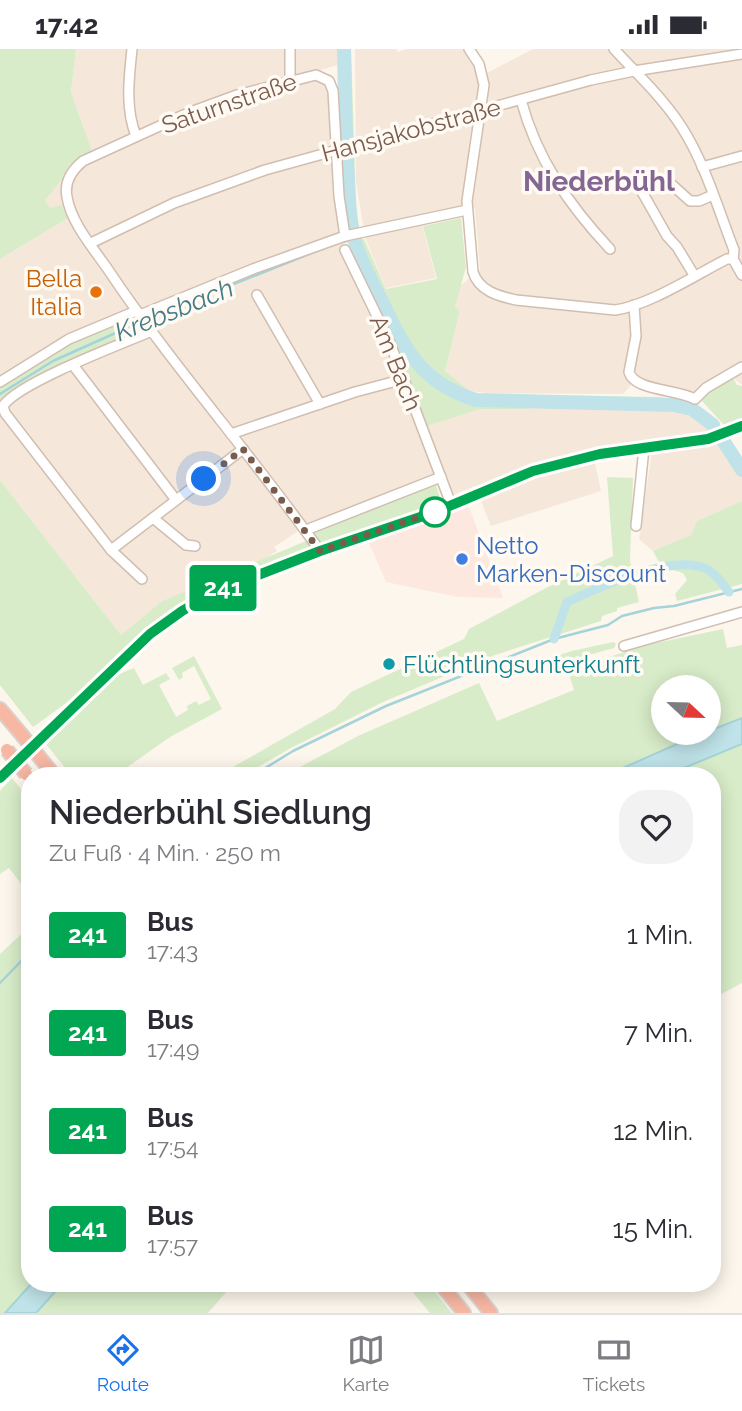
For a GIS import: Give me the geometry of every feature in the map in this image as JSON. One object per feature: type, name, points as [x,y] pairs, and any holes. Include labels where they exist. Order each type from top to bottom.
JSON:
[{"type":"highway","points":[[0,709],[48,767]]},
{"type":"highway","points":[[4,746],[21,767]]},
{"type":"highway","points":[[447,1292],[464,1313]]},
{"type":"highway","points":[[474,1292],[491,1313]]},
{"type":"main road","points":[[0,778],[150,634],[217,591],[320,551],[417,518],[549,466],[708,439],[742,426]]},
{"type":"street","points":[[132,49],[128,103],[136,136]]},
{"type":"street","points":[[290,49],[290,80]]},
{"type":"street","points":[[469,49],[482,73],[484,85],[467,210],[472,272],[475,279],[488,291],[516,300],[622,309],[727,259],[733,259]]},
{"type":"street","points":[[614,49],[680,125],[702,167],[734,250],[733,259],[742,275]]},
{"type":"street","name":"Hansjakobstraße","points":[[91,243],[169,205],[220,184],[337,149],[634,71],[742,54]]},
{"type":"street","name":"Saturnstraße","points":[[91,243],[67,201],[66,186],[75,167],[83,161],[209,104],[316,75],[329,81],[333,91],[337,149],[352,235]]},
{"type":"street","points":[[521,100],[532,138],[551,172],[584,221],[610,249]]},
{"type":"street","points":[[702,167],[742,156]]},
{"type":"street","points":[[669,182],[690,201],[699,201],[713,195]]},
{"type":"street","points":[[640,190],[694,275]]},
{"type":"street","points":[[142,579],[111,550],[3,409],[4,402],[40,380],[73,365],[143,319],[253,269],[352,235],[467,210]]},
{"type":"street","points":[[91,243],[143,319],[320,551]]},
{"type":"street","name":"Am Bach","points":[[345,250],[379,318],[452,504]]},
{"type":"street","points":[[257,295],[320,404]]},
{"type":"street","points":[[634,305],[636,336],[629,372],[630,377],[639,384],[695,399],[706,388],[742,367]]},
{"type":"street","points":[[0,382],[69,339],[143,319]]},
{"type":"street","points":[[73,365],[176,501]]},
{"type":"street","points":[[232,434],[404,379]]},
{"type":"street","points":[[636,526],[644,448]]},
{"type":"street","points":[[111,550],[243,449]]},
{"type":"street","points":[[306,530],[441,477]]},
{"type":"street","points":[[153,518],[186,545],[195,545]]},
{"type":"street","points":[[624,646],[742,612]]},
{"type":"shaded area","points":[[76,49],[337,49],[337,65],[321,70],[328,93],[339,233],[344,251],[389,349],[418,428],[481,409],[643,408],[688,412],[714,431],[742,477],[742,501],[697,521],[692,535],[653,551],[639,539],[653,444],[592,449],[601,491],[491,526],[475,486],[453,495],[444,473],[309,524],[274,547],[277,551],[261,561],[162,601],[121,635],[0,480],[0,259],[68,218],[50,208],[44,200],[60,182],[70,164],[92,151],[71,92]]},
{"type":"shaded area","points":[[355,49],[397,49],[397,52],[407,49],[462,49],[473,60],[479,77],[533,49],[742,49],[742,385],[728,374],[695,396],[636,380],[623,394],[485,393],[469,391],[456,382],[445,371],[460,310],[455,308],[459,287],[480,269],[475,208],[420,217],[436,278],[386,288],[365,238],[356,181]]},
{"type":"shaded area","points":[[469,507],[503,598],[458,597],[386,582],[369,543],[450,511]]},
{"type":"green space","points":[[0,49],[76,49],[71,92],[92,151],[70,164],[45,200],[50,208],[61,205],[68,218],[0,259]]},
{"type":"green space","points":[[338,49],[351,49],[354,139],[340,143]]},
{"type":"green space","points":[[355,150],[354,188],[359,228],[349,230],[339,154]]},
{"type":"green space","points":[[461,218],[466,267],[455,307],[460,310],[445,371],[473,394],[659,397],[691,402],[694,405],[660,400],[477,397],[453,388],[433,373],[415,355],[400,334],[357,240],[364,239],[386,289],[437,279],[423,226]]},
{"type":"green space","points":[[348,243],[354,245],[393,330],[422,375],[438,388],[473,404],[526,406],[527,409],[481,409],[426,426],[393,341]]},
{"type":"green space","points":[[135,318],[142,329],[31,380],[0,402],[0,387],[71,344]]},
{"type":"green space","points":[[732,376],[737,385],[742,386],[742,419],[725,426],[702,401],[712,388]]},
{"type":"green space","points":[[607,477],[633,478],[630,560],[639,602],[617,608],[617,611],[602,616],[601,621],[495,655],[383,702],[258,767],[233,767],[335,709],[351,692],[464,639],[469,629],[613,556]]},
{"type":"green space","points":[[0,480],[121,635],[162,601],[306,541],[311,547],[264,568],[130,647],[66,703],[33,727],[0,685]]},
{"type":"green space","points":[[436,485],[441,501],[329,543],[321,542],[314,535],[317,529]]},
{"type":"green space","points":[[742,501],[742,584],[677,601],[675,594],[687,580],[683,573],[660,564],[653,551],[691,535],[697,521]]},
{"type":"green space","points":[[723,629],[727,648],[742,645],[742,718],[721,726],[721,675],[651,675],[651,745],[676,745],[625,767],[300,767],[358,736],[479,683],[497,721],[574,690],[568,671],[642,646]]},
{"type":"green space","points":[[613,642],[616,644],[614,648],[519,674],[518,668],[572,651]]},
{"type":"green space","points":[[194,656],[222,709],[170,737],[127,767],[64,767],[45,743],[117,675],[134,668],[143,685],[166,673],[170,679],[159,685],[176,717],[196,701],[199,705],[211,699],[194,666],[182,673],[183,677],[179,680],[172,668]]},
{"type":"green space","points":[[742,744],[742,983],[721,994],[721,767],[686,767]]},
{"type":"green space","points":[[12,778],[21,789],[21,883],[9,868],[0,874],[0,791]]},
{"type":"green space","points":[[21,934],[21,1292],[24,1292],[5,1313],[0,1313],[0,954]]},
{"type":"green space","points":[[55,1292],[226,1292],[208,1313],[36,1313]]},
{"type":"green space","points":[[412,1292],[435,1292],[452,1313],[430,1313]]},
{"type":"water","points":[[742,718],[742,744],[686,767],[625,767],[675,745],[721,745],[721,726]]},
{"type":"water","points":[[24,1292],[55,1292],[36,1313],[5,1313]]},
{"type":"waterway","points":[[344,49],[347,161],[353,233],[366,269],[396,330],[422,368],[445,386],[476,400],[674,405],[692,409],[713,425]]},
{"type":"waterway","name":"Krebsbach","points":[[338,243],[355,239]]},
{"type":"waterway","name":"Krebsbach","points":[[146,319],[332,245]]},
{"type":"waterway","name":"Krebsbach","points":[[0,394],[53,361],[140,322]]},
{"type":"waterway","points":[[724,442],[742,470]]},
{"type":"waterway","points":[[554,639],[567,602],[656,568],[692,565],[707,569],[729,592]]},
{"type":"waterway","points":[[267,767],[293,751],[386,706],[554,639],[608,625],[622,616],[742,589]]},
{"type":"waterway","points":[[0,983],[21,961]]},
{"type":"bus line","name":"241","points":[[0,778],[150,634],[217,591],[320,551],[435,512],[533,471],[600,454],[690,443],[742,426]]},
{"type":"place","name":"Bella Italia","points":[[96,292]]},
{"type":"place","name":"Netto Marken-Discount","points":[[462,559]]},
{"type":"place","name":"Flüchtlingsunterkunft","points":[[389,664]]},
{"type":"district","name":"Niederbühl","points":[[599,181]]},
{"type":"route","points":[[204,479],[243,449],[320,551],[435,512]]}]
